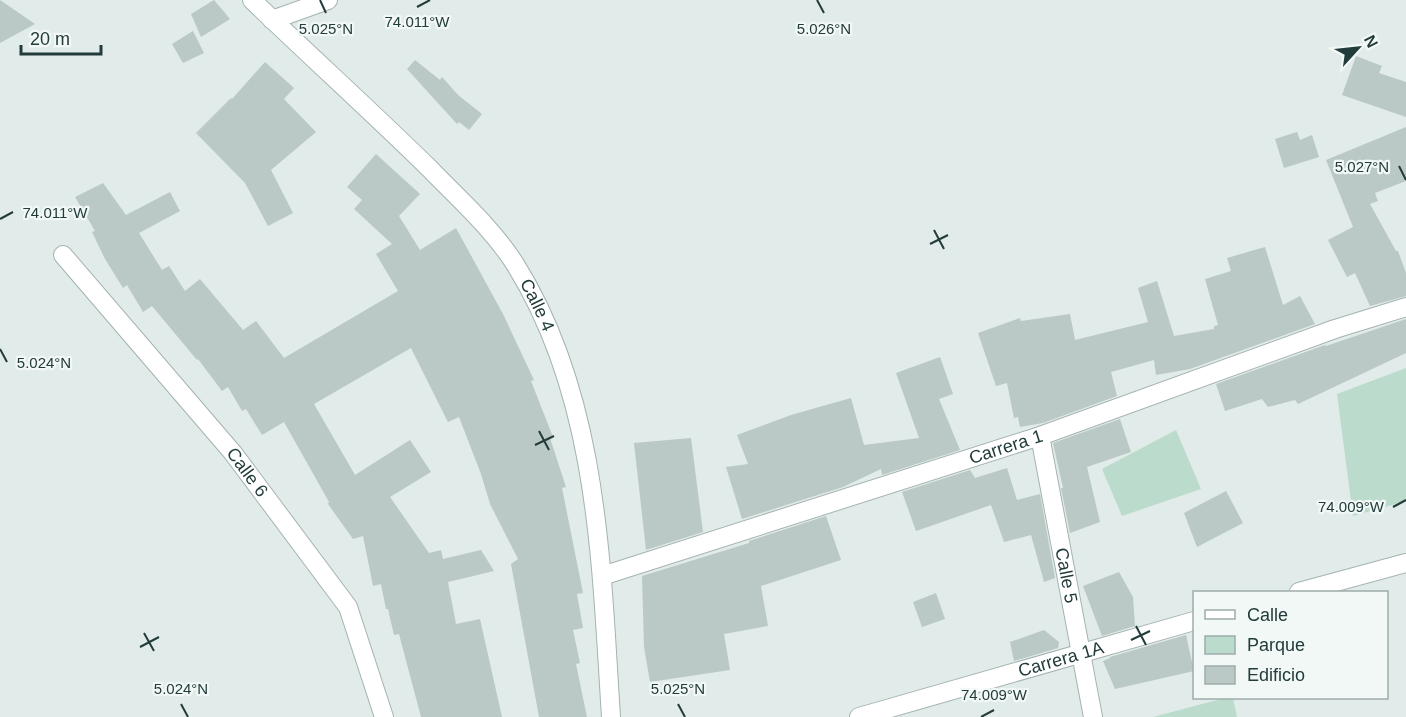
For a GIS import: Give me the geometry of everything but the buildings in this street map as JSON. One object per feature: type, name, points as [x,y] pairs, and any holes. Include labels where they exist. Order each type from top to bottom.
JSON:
[{"type":"street","name":"Calle 4","points":[[252,0],[407,147],[482,222],[514,262],[540,309],[567,379],[588,462],[602,576],[611,717]]},
{"type":"street","points":[[272,20],[328,0]]},
{"type":"street","name":"Calle 6","points":[[63,255],[234,453],[348,608],[384,717]]},
{"type":"street","name":"Carrera 1","points":[[602,576],[1040,436],[1335,328],[1406,307]]},
{"type":"street","name":"Calle 5","points":[[1040,436],[1093,717]]},
{"type":"street","points":[[1303,591],[1406,563]]},
{"type":"street","name":"Carrera 1A","points":[[859,717],[1193,621]]},
{"type":"green space","points":[[1406,368],[1406,501],[1353,516],[1337,394]]},
{"type":"green space","points":[[1176,430],[1201,489],[1122,516],[1102,469]]},
{"type":"green space","points":[[1221,699],[1233,699],[1237,717],[1153,717]]}]
